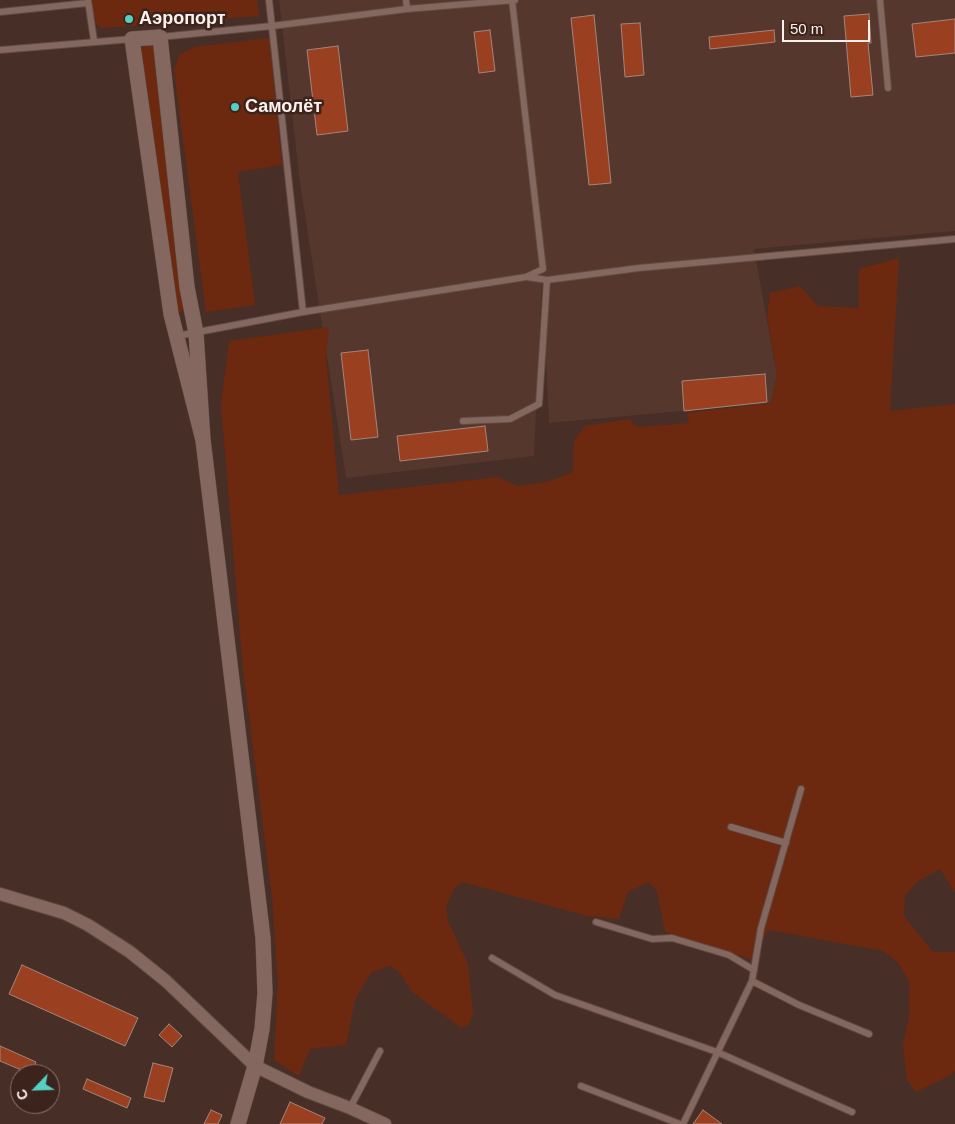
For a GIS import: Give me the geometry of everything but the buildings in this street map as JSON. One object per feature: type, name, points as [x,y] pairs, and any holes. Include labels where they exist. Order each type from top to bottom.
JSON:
[{"type":"street","points":[[203,440],[171,314],[132,39],[160,37],[187,287],[196,333],[203,440],[263,938],[265,992],[262,1029],[255,1066],[238,1124]]},
{"type":"street","points":[[0,894],[64,913],[88,925],[130,952],[166,981],[255,1066],[308,1092],[385,1124]]},
{"type":"lane","points":[[269,0],[303,312]]},
{"type":"lane","points":[[406,0],[407,9]]},
{"type":"lane","points":[[177,336],[303,312],[526,277],[543,269],[512,0]]},
{"type":"lane","points":[[160,37],[272,26],[407,9],[516,0]]},
{"type":"lane","points":[[880,0],[888,88]]},
{"type":"lane","points":[[0,12],[88,2],[94,41]]},
{"type":"lane","points":[[0,50],[132,39]]},
{"type":"lane","points":[[526,277],[547,280],[649,267],[955,239]]},
{"type":"lane","points":[[463,421],[510,419],[540,404],[547,280]]},
{"type":"lane","points":[[581,1086],[681,1124],[752,981],[761,928],[801,789]]},
{"type":"lane","points":[[731,827],[786,842]]},
{"type":"lane","points":[[596,922],[652,939],[672,938],[729,955],[754,970]]},
{"type":"lane","points":[[492,958],[555,995],[718,1052],[852,1112]]},
{"type":"lane","points":[[752,981],[799,1005],[869,1034]]},
{"type":"lane","points":[[350,1108],[380,1051]]},
{"type":"shaded area","points":[[92,0],[257,0],[259,16],[102,28],[94,20]]},
{"type":"shaded area","points":[[279,0],[955,0],[955,231],[754,249],[777,376],[771,403],[549,423],[542,277],[534,456],[346,478],[300,183]]},
{"type":"shaded area","points":[[269,38],[282,165],[238,172],[255,305],[206,312],[174,71],[179,55],[194,47]]},
{"type":"shaded area","points":[[150,44],[154,49],[186,306],[183,311],[178,312],[175,308],[141,51],[144,45]]},
{"type":"shaded area","points":[[899,258],[890,411],[955,404],[955,893],[940,869],[917,882],[905,896],[904,916],[933,952],[955,952],[955,1071],[949,1076],[916,1092],[907,1080],[903,1044],[909,1017],[909,981],[898,963],[883,951],[768,930],[753,960],[665,932],[657,891],[647,883],[628,892],[619,919],[587,916],[462,882],[454,889],[446,907],[448,921],[468,964],[473,1014],[467,1027],[460,1027],[412,992],[400,973],[390,966],[371,973],[355,1000],[346,1045],[310,1049],[299,1076],[274,1060],[278,984],[272,896],[243,670],[221,405],[229,341],[329,327],[326,355],[339,495],[498,477],[517,486],[547,482],[573,472],[574,440],[585,426],[629,419],[637,427],[689,423],[687,413],[771,403],[777,376],[767,316],[770,293],[800,286],[818,306],[859,308],[859,269]]},
{"type":"place","name":"Аэропорт","points":[[129,19]]},
{"type":"place","name":"Самолёт","points":[[235,107]]}]
